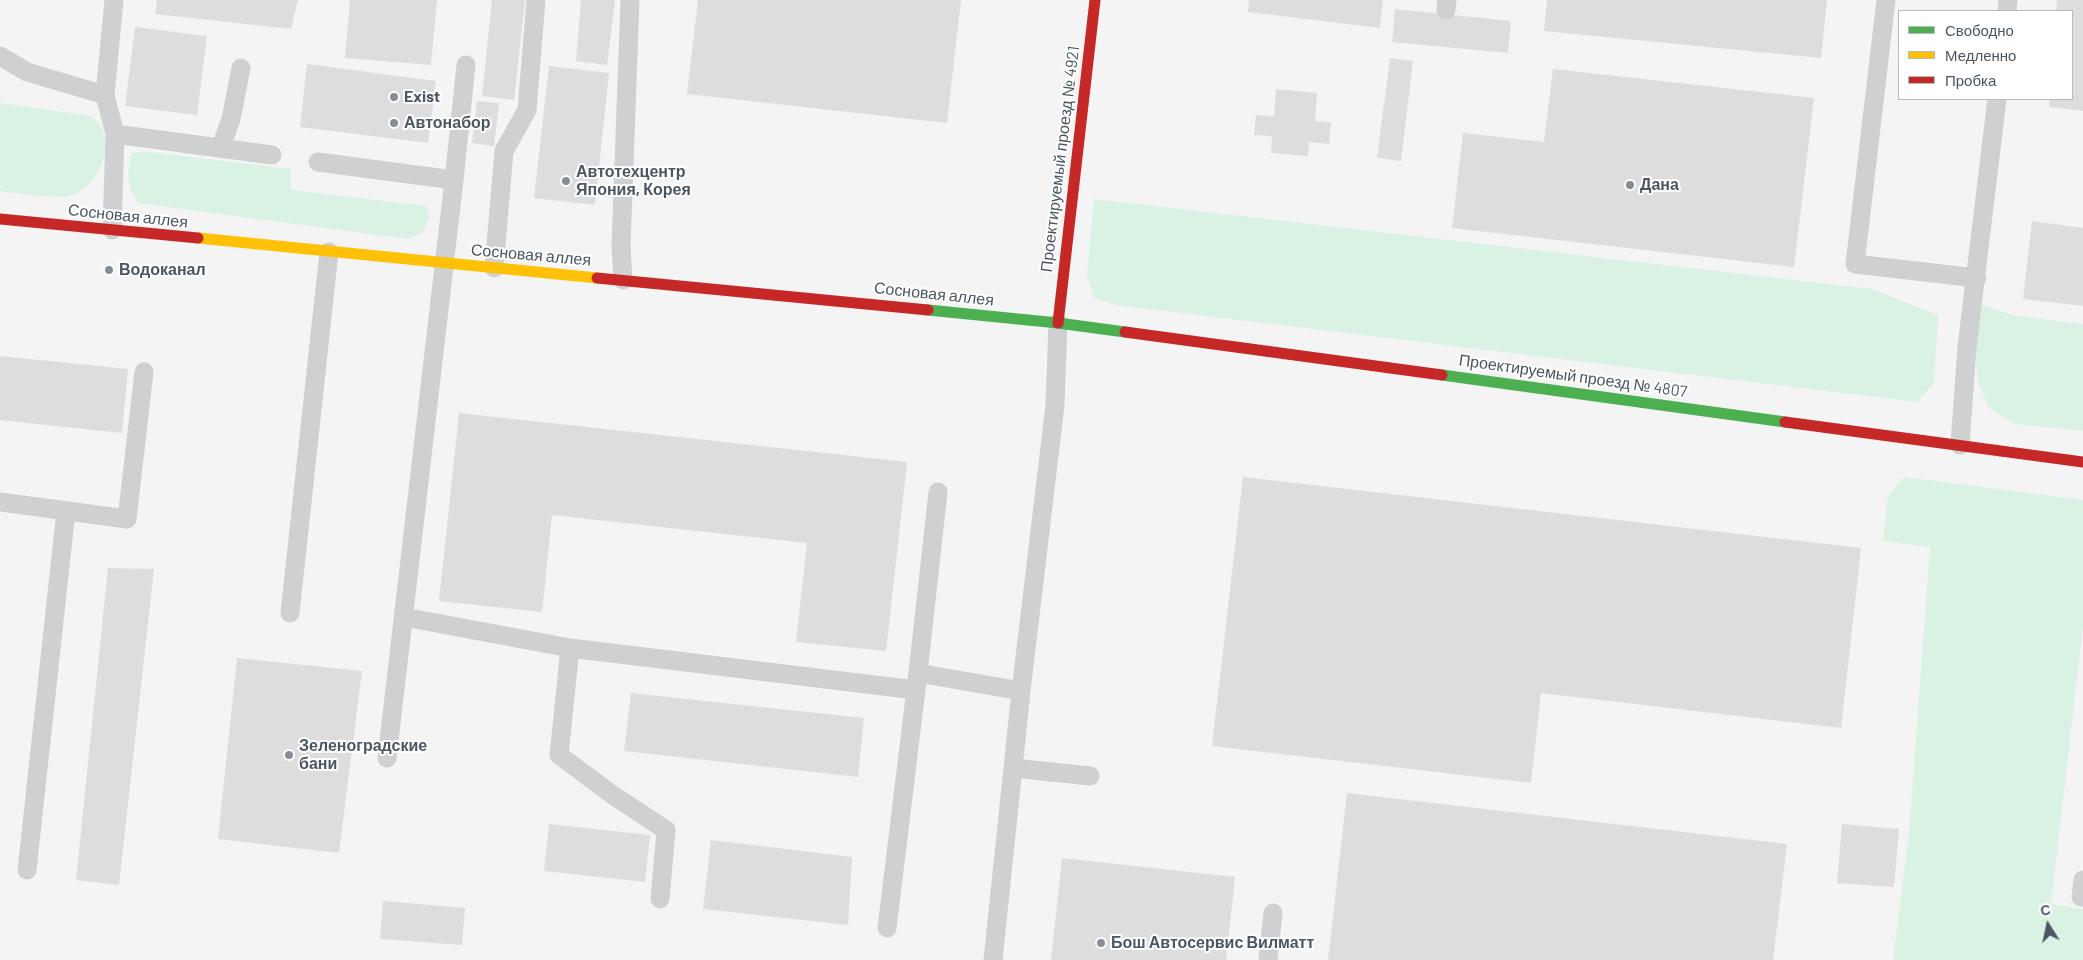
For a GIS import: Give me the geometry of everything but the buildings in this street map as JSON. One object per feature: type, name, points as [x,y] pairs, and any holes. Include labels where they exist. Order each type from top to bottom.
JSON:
[{"type":"main road","name":"Проектируемый проезд № 4921","points":[[1058,323],[1096,0]]},
{"type":"main road","name":"Сосновая аллея","points":[[0,219],[1058,323]]},
{"type":"main road","name":"Проектируемый проезд № 4807","points":[[1058,323],[2083,462]]},
{"type":"lane","points":[[112,230],[115,134],[105,95],[114,0]]},
{"type":"lane","points":[[494,268],[504,151],[527,110],[536,0]]},
{"type":"lane","points":[[623,280],[621,246],[630,0]]},
{"type":"lane","points":[[1886,0],[1855,264],[1976,278]]},
{"type":"lane","points":[[0,56],[27,72],[105,95]]},
{"type":"lane","points":[[387,758],[446,264],[466,64]]},
{"type":"lane","points":[[221,147],[230,119],[241,68]]},
{"type":"lane","points":[[1960,445],[1967,347],[1997,100]]},
{"type":"lane","points":[[115,134],[272,155]]},
{"type":"lane","points":[[318,162],[454,180]]},
{"type":"lane","points":[[290,613],[329,252]]},
{"type":"lane","points":[[993,960],[1021,691],[1055,406],[1058,323]]},
{"type":"lane","points":[[0,502],[127,519],[144,372]]},
{"type":"lane","points":[[888,928],[938,492]]},
{"type":"lane","points":[[26,870],[66,511]]},
{"type":"lane","points":[[404,617],[570,648],[1021,691]]},
{"type":"lane","points":[[570,648],[559,755],[614,796],[666,830],[660,899]]},
{"type":"lane","points":[[1013,768],[1090,776]]},
{"type":"lane","points":[[2083,880],[2081,897],[2083,897]]},
{"type":"lane","points":[[1268,960],[1273,913]]},
{"type":"green space","points":[[0,103],[92,116],[103,131],[105,151],[99,171],[86,187],[64,197],[0,191]]},
{"type":"green space","points":[[149,152],[291,169],[291,190],[426,206],[429,216],[423,232],[408,239],[138,203],[129,180],[130,161],[132,153]]},
{"type":"green space","points":[[1094,199],[1872,289],[1938,315],[1934,383],[1917,402],[1115,305],[1094,298],[1087,276]]},
{"type":"green space","points":[[1981,304],[2011,315],[2083,324],[2083,431],[2015,424],[1989,408],[1978,382],[1974,344]]},
{"type":"green space","points":[[1904,477],[2083,500],[2083,626],[2051,904],[2083,909],[2083,960],[1893,960],[1909,833],[1930,547],[1883,541],[1888,496]]},
{"type":"traffic: fast","points":[[928,310],[1058,323],[1125,332]]},
{"type":"traffic: fast","points":[[1442,375],[1785,422]]},
{"type":"traffic: slow","points":[[198,238],[597,278]]},
{"type":"traffic: jam","points":[[1058,323],[1095,0]]},
{"type":"traffic: jam","points":[[0,219],[198,238]]},
{"type":"traffic: jam","points":[[597,278],[928,310]]},
{"type":"traffic: jam","points":[[1125,332],[1442,375]]},
{"type":"traffic: jam","points":[[1785,422],[2083,462]]},
{"type":"place","name":"Exist","points":[[394,97]]},
{"type":"place","name":"Автонабор","points":[[394,123]]},
{"type":"place","name":"Автотехцентр Япония, Корея","points":[[566,181]]},
{"type":"place","name":"Дана","points":[[1630,185]]},
{"type":"place","name":"Водоканал","points":[[109,270]]},
{"type":"place","name":"Зеленоградские бани","points":[[289,755]]},
{"type":"place","name":"Бош Автосервис Вилматт","points":[[1101,943]]}]
